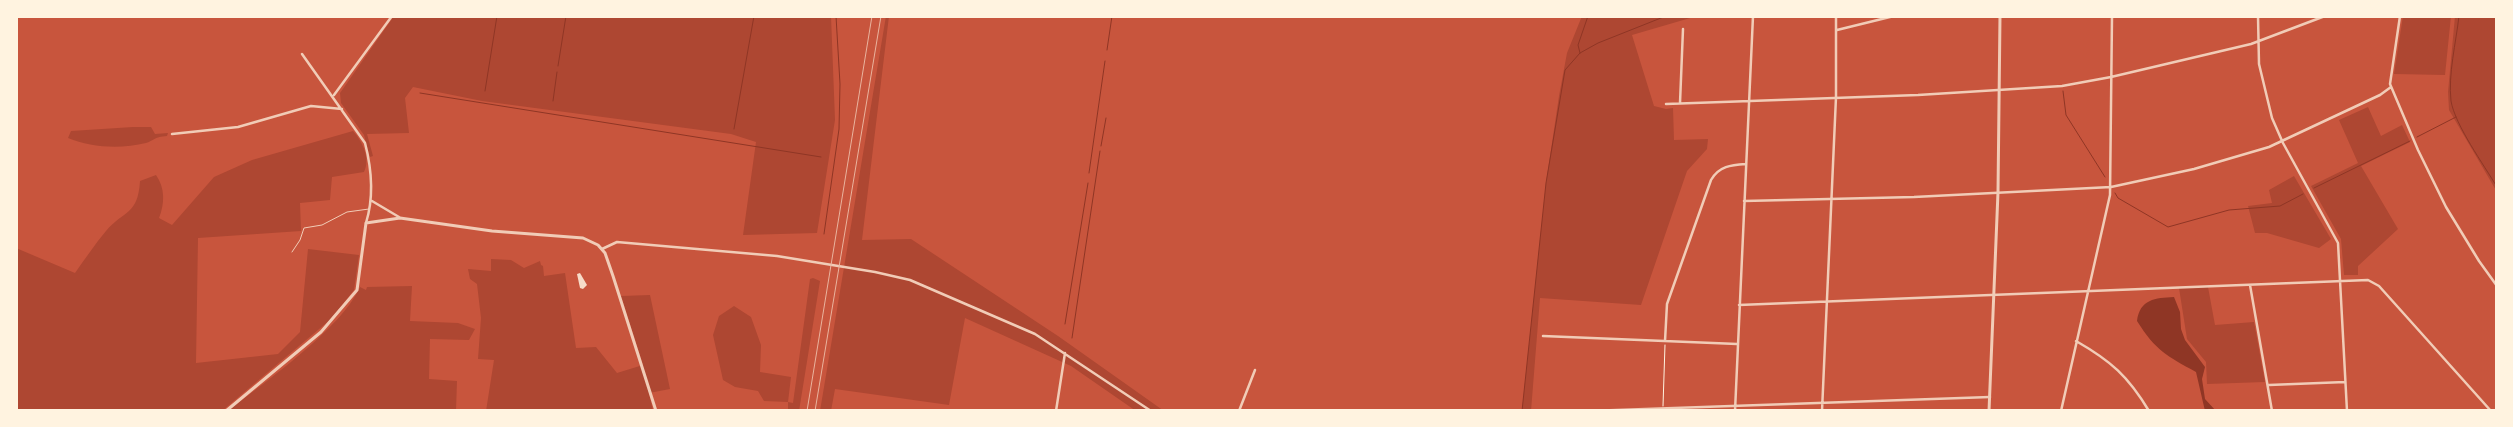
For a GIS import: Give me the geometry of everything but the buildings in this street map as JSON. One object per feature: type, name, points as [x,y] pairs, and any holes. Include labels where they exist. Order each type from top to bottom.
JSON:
[{"type":"street","points":[[334,95],[392,16]]},
{"type":"street","points":[[1735,411],[1753,16]]},
{"type":"street","points":[[1822,411],[1836,97],[1836,16]]},
{"type":"street","points":[[1836,30],[1894,16]]},
{"type":"street","points":[[1989,411],[1998,192],[2000,16]]},
{"type":"street","points":[[2061,411],[2111,187],[2112,16]]},
{"type":"street","points":[[2258,16],[2257,42],[2264,91],[2283,143],[2338,243],[2342,281],[2347,411]]},
{"type":"street","points":[[1666,104],[2037,89],[2112,77],[2257,42],[2324,16]]},
{"type":"street","points":[[2400,16],[2390,72],[2391,87],[2418,150],[2446,207],[2474,254],[2497,286]]},
{"type":"street","points":[[1680,103],[1683,29]]},
{"type":"street","points":[[226,411],[321,332],[348,302],[359,282],[366,223],[372,201],[369,157],[365,143],[334,95],[302,54]]},
{"type":"street","points":[[1744,201],[1914,197],[2111,187],[2194,169],[2283,143],[2380,95],[2391,87]]},
{"type":"street","points":[[172,134],[238,127],[311,106],[342,109]]},
{"type":"street","points":[[1665,341],[1667,304],[1712,180],[1718,170],[1725,166],[1746,164]]},
{"type":"street","points":[[372,201],[400,218]]},
{"type":"street","points":[[366,223],[400,218],[492,231],[583,238],[602,249],[613,276],[656,411]]},
{"type":"street","points":[[602,249],[617,242],[737,252],[809,261],[902,278],[1020,327],[1065,353],[1151,411]]},
{"type":"street","points":[[1739,304],[2368,280],[2379,286],[2491,411]]},
{"type":"street","points":[[2250,285],[2269,385],[2272,411]]},
{"type":"street","points":[[1543,336],[1737,344]]},
{"type":"street","points":[[2076,341],[2103,357],[2122,372],[2137,390],[2149,411]]},
{"type":"street","points":[[1056,411],[1065,353]]},
{"type":"street","points":[[1239,411],[1254,370]]},
{"type":"street","points":[[2269,385],[2345,382]]},
{"type":"street","points":[[1588,411],[1990,397]]},
{"type":"lane","points":[[292,252],[300,240],[304,228],[322,225],[347,212],[370,209]]},
{"type":"path","points":[[1663,408],[1665,341]]},
{"type":"shaded area","points":[[394,16],[831,16],[835,120],[817,233],[743,235],[756,142],[731,134],[482,101],[413,87],[405,98],[409,133],[367,134],[373,156],[370,157],[364,135],[341,103],[340,93]]},
{"type":"shaded area","points":[[886,16],[889,16],[862,240],[911,239],[1058,336],[1164,411],[1136,411],[1071,366],[965,318],[949,405],[835,389],[831,411],[820,411]]},
{"type":"shaded area","points":[[1582,16],[1697,16],[1632,35],[1654,106],[1666,109],[1673,108],[1674,140],[1708,139],[1707,149],[1687,171],[1641,305],[1540,298],[1531,411],[1522,411],[1546,183],[1559,96],[1567,53]]},
{"type":"shaded area","points":[[2403,16],[2451,16],[2445,75],[2394,74]]},
{"type":"shaded area","points":[[2455,16],[2497,16],[2497,192],[2449,110],[2448,92]]},
{"type":"shaded area","points":[[2368,107],[2381,136],[2402,125],[2410,142],[2361,166],[2398,229],[2358,266],[2358,275],[2344,275],[2341,239],[2311,186],[2358,163],[2339,120]]},
{"type":"shaded area","points":[[151,127],[155,134],[168,133],[167,136],[146,143],[117,147],[96,146],[68,138],[71,131]]},
{"type":"shaded area","points":[[353,131],[360,140],[366,156],[367,161],[364,172],[332,177],[330,200],[300,203],[301,231],[198,238],[196,363],[278,354],[300,332],[308,249],[359,255],[354,290],[331,319],[222,411],[16,411],[16,248],[75,273],[106,231],[133,206],[139,192],[140,181],[156,175],[161,185],[163,196],[159,218],[172,225],[214,177],[252,160]]},
{"type":"shaded area","points":[[2294,176],[2331,239],[2319,248],[2267,233],[2255,233],[2248,206],[2272,203],[2269,190]]},
{"type":"shaded area","points":[[491,259],[511,260],[524,268],[540,261],[543,266],[544,276],[565,273],[576,348],[596,347],[617,373],[643,365],[621,296],[650,295],[670,389],[649,393],[653,411],[486,411],[494,360],[478,359],[481,318],[477,284],[470,279],[468,269],[491,271]]},
{"type":"shaded area","points":[[813,278],[820,281],[799,411],[788,411],[788,402],[793,403],[810,279]]},
{"type":"shaded area","points":[[412,286],[410,321],[458,323],[475,329],[469,340],[430,339],[429,379],[457,381],[456,411],[228,411],[320,337],[337,320],[360,287],[366,290],[367,287]]},
{"type":"shaded area","points":[[2208,287],[2215,325],[2254,322],[2265,382],[2207,384],[2206,362],[2187,339],[2179,288]]},
{"type":"shaded area","points":[[2174,297],[2180,312],[2181,329],[2185,340],[2205,367],[2202,379],[2205,399],[2216,411],[2205,411],[2196,372],[2177,362],[2156,346],[2137,321],[2141,308],[2145,304],[2155,299]]},
{"type":"shaded area","points":[[734,306],[751,317],[761,345],[760,372],[791,377],[788,402],[764,401],[758,391],[735,387],[723,380],[713,335],[719,316]]},
{"type":"waterway","points":[[485,91],[497,16]]},
{"type":"waterway","points":[[558,66],[566,16]]},
{"type":"waterway","points":[[734,129],[754,16]]},
{"type":"waterway","points":[[824,234],[839,129],[840,84],[836,16]]},
{"type":"waterway","points":[[1107,50],[1112,16]]},
{"type":"waterway","points":[[1580,53],[1578,45],[1588,16]]},
{"type":"waterway","points":[[1522,411],[1546,183],[1565,70],[1580,53],[1598,43],[1666,16]]},
{"type":"waterway","points":[[2459,16],[2451,69],[2451,101],[2464,133],[2497,187]]},
{"type":"waterway","points":[[1089,173],[1105,61]]},
{"type":"waterway","points":[[553,101],[557,72]]},
{"type":"waterway","points":[[2063,91],[2066,115],[2105,177]]},
{"type":"waterway","points":[[420,93],[821,157]]},
{"type":"waterway","points":[[2417,137],[2456,117]]},
{"type":"waterway","points":[[1101,146],[1106,118]]},
{"type":"waterway","points":[[2314,188],[2410,141]]},
{"type":"waterway","points":[[1072,338],[1100,151]]},
{"type":"waterway","points":[[1065,324],[1088,183]]},
{"type":"waterway","points":[[2115,193],[2118,198],[2168,227],[2229,210],[2280,206],[2303,194]]},
{"type":"railway","points":[[807,411],[872,16]]},
{"type":"railway","points":[[815,411],[881,16]]}]
